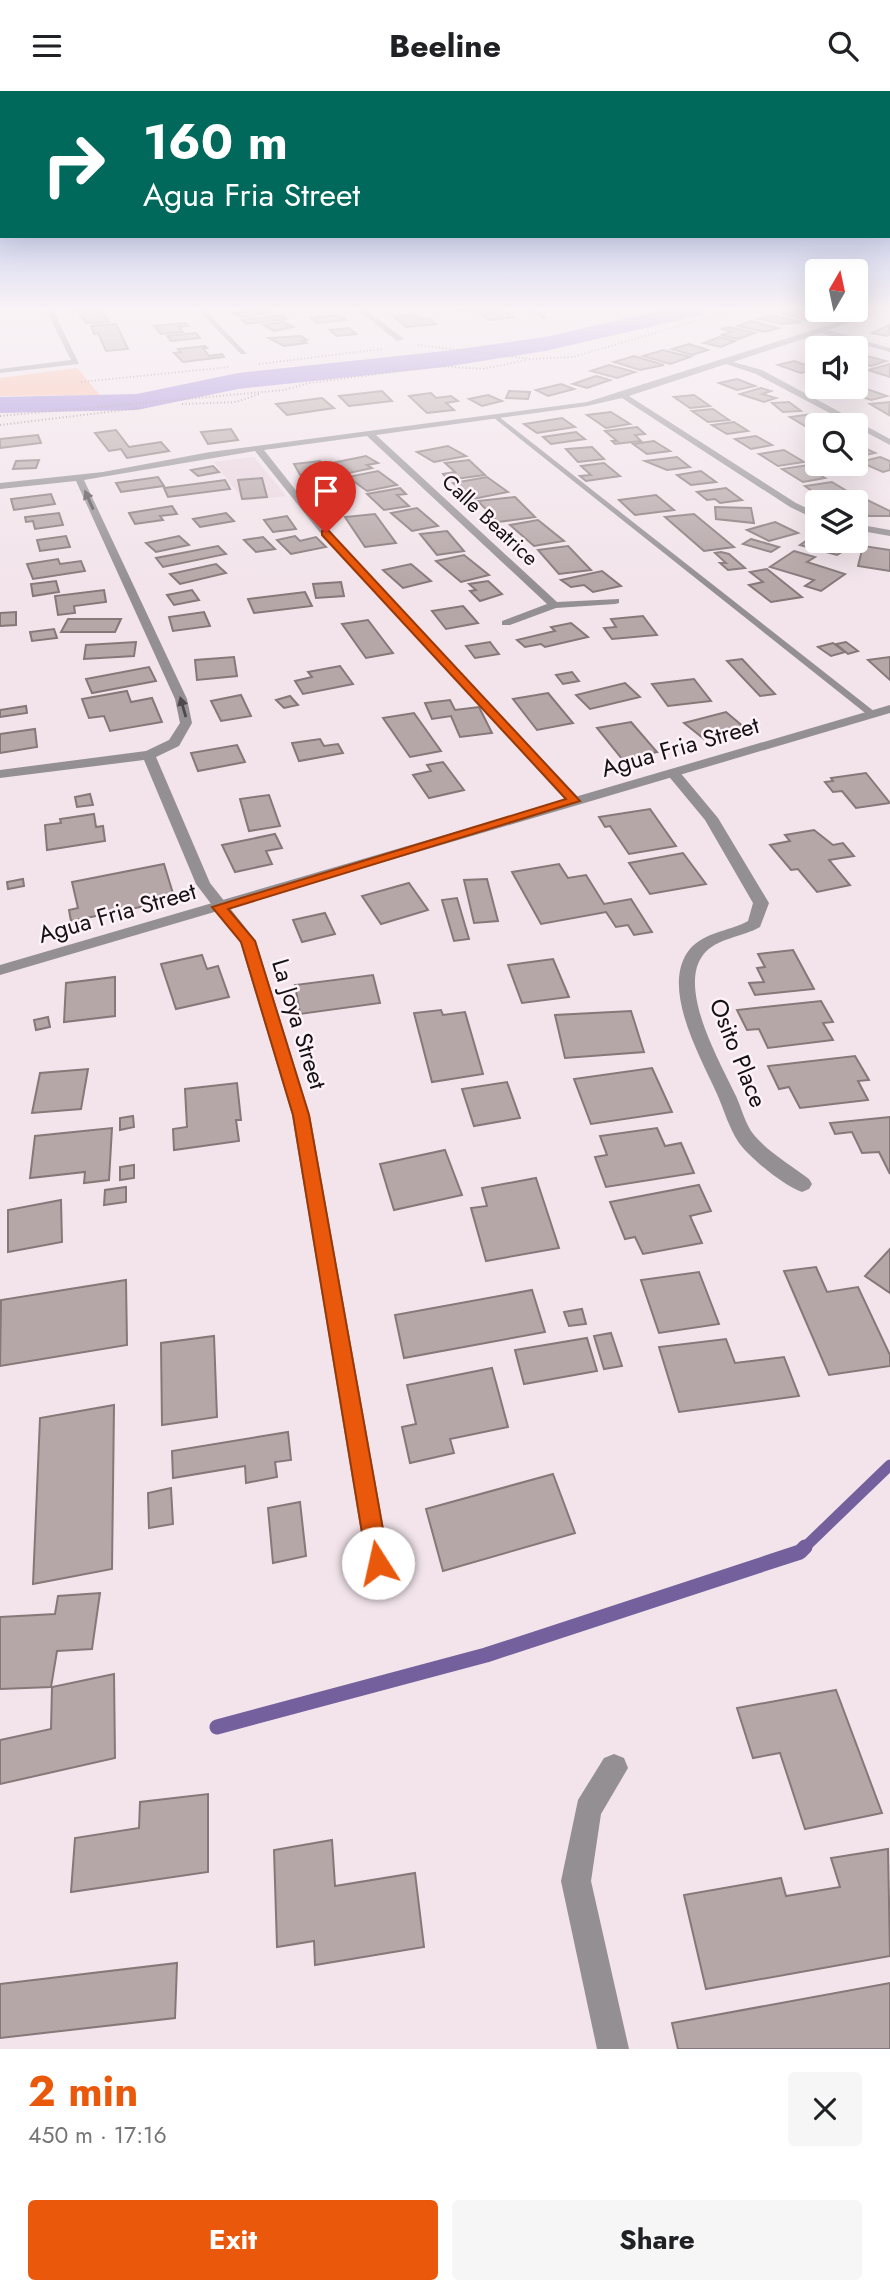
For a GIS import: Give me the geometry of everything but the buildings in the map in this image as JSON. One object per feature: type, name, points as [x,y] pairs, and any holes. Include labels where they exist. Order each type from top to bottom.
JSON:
[{"type":"street","points":[[0,487],[79,478],[258,449],[598,401]]},
{"type":"street","points":[[633,401],[805,511]]},
{"type":"street","points":[[814,401],[890,442]]},
{"type":"street","name":"Calle Beatrice","points":[[370,434],[554,605]]},
{"type":"street","points":[[258,449],[326,533],[574,801]]},
{"type":"street","points":[[0,774],[149,755],[174,744],[184,729],[186,711],[79,478]]},
{"type":"street","points":[[868,529],[890,533]]},
{"type":"street","points":[[506,623],[554,605],[615,601]]},
{"type":"street","name":"Agua Fria Street","points":[[0,970],[890,709]]},
{"type":"street","name":"La Joya Street","points":[[149,755],[203,884],[248,941],[301,1115],[378,1563]]},
{"type":"street","name":"Osito Place","points":[[673,773],[711,818],[761,903],[755,924],[714,938],[702,945],[693,957],[688,968],[689,996],[696,1027],[746,1140],[802,1184]]},
{"type":"street","points":[[613,2049],[576,1881],[588,1810],[614,1768]]},
{"type":"lane","points":[[496,417],[872,714]]},
{"type":"path","points":[[0,416],[167,401]]},
{"type":"path","points":[[0,425],[174,404],[228,401]]},
{"type":"shaded area","points":[[254,457],[286,496],[244,501],[214,462]]},
{"type":"waterway","points":[[0,405],[140,401]]},
{"type":"waterway","points":[[803,1549],[890,1465]]},
{"type":"waterway","points":[[217,1727],[486,1655],[803,1549]]},
{"type":"route","points":[[326,533],[574,801],[219,907],[248,941],[301,1115],[378,1563]]}]
